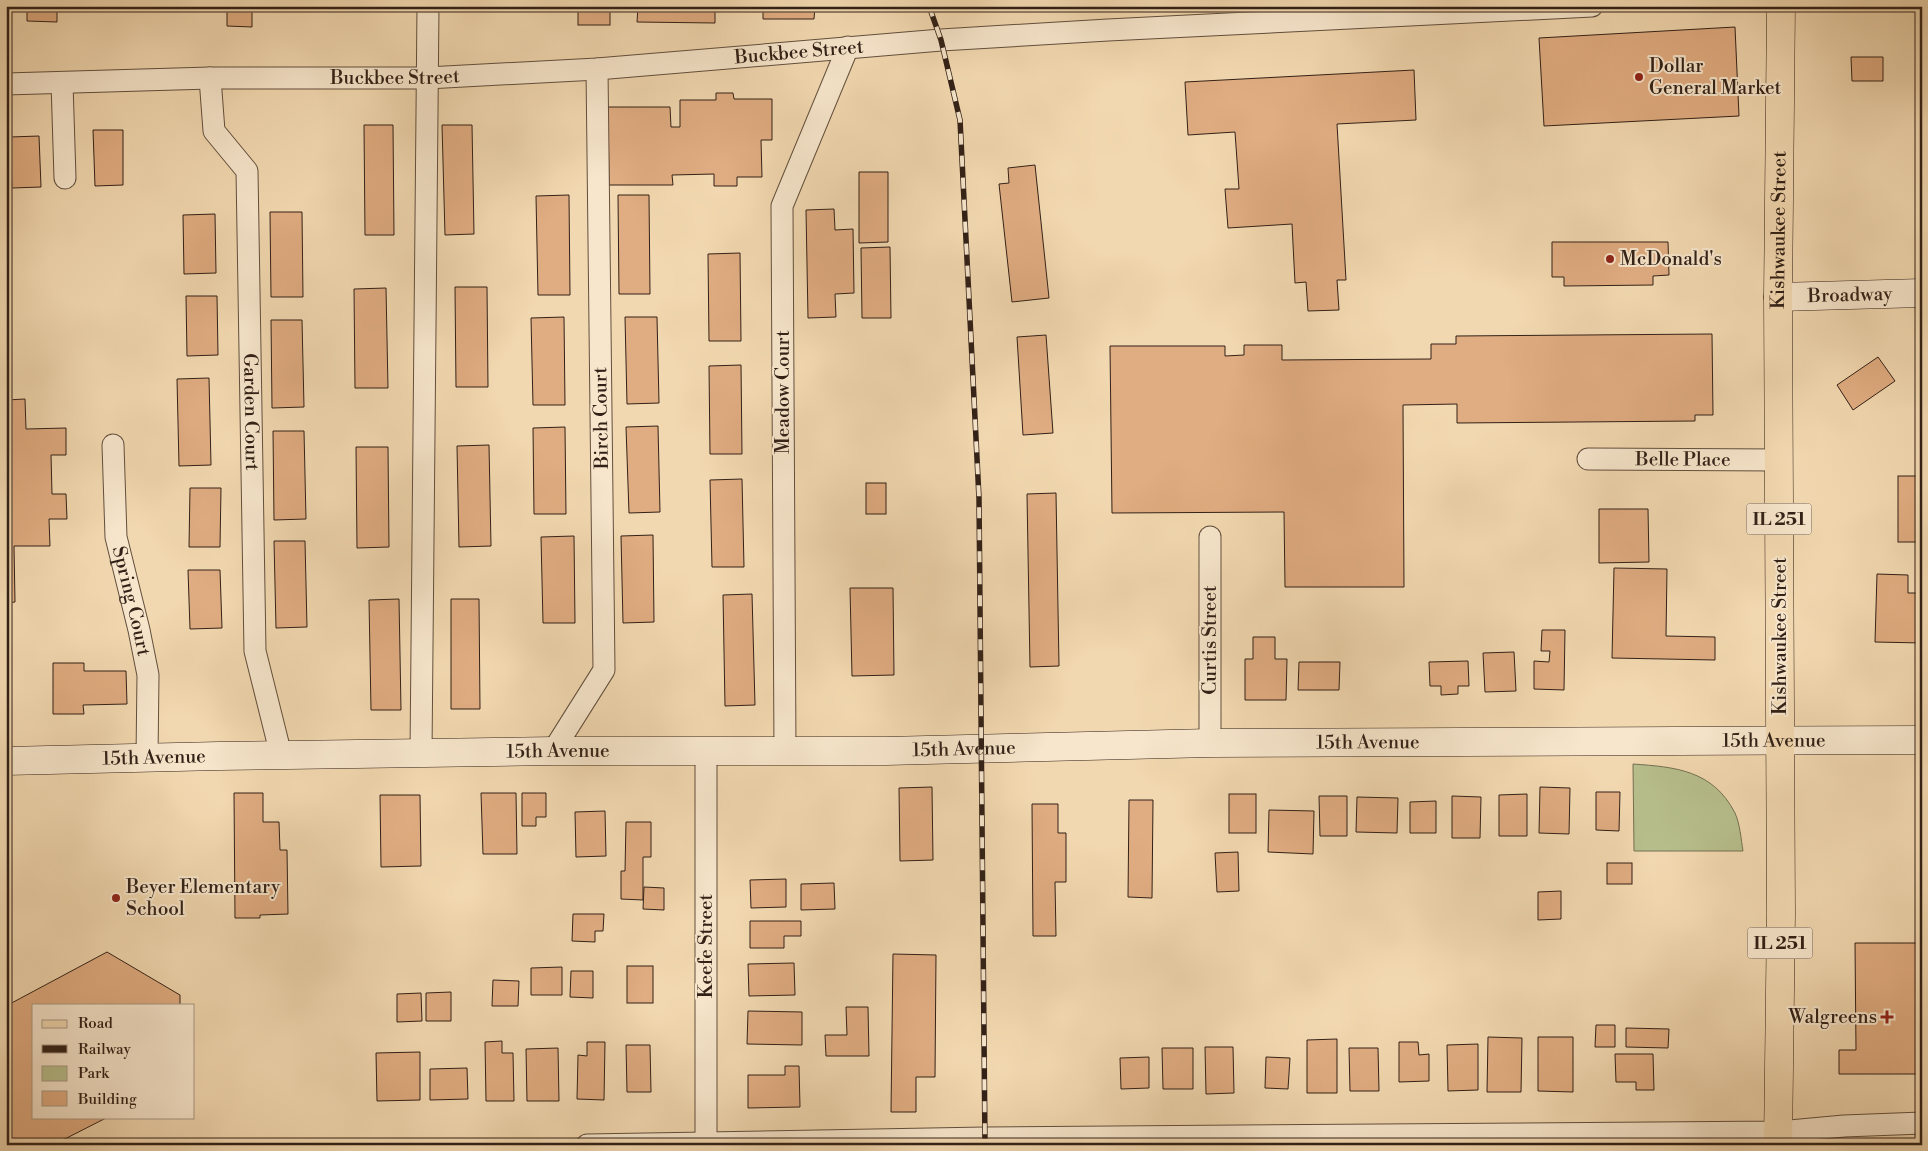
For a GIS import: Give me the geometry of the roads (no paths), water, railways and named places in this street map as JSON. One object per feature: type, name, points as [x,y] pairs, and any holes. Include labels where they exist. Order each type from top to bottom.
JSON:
[{"type":"main road","name":"Kishwaukee Street","points":[[1778,1138],[1780,6]]},
{"type":"main road","name":"Broadway","points":[[1778,296],[1922,293]]},
{"type":"main road","name":"15th Avenue","points":[[6,761],[553,751],[942,750],[1210,743],[1922,740]]},
{"type":"street","points":[[421,753],[428,6]]},
{"type":"street","name":"Buckbee Street","points":[[6,84],[210,78],[427,78],[597,70],[848,47],[1108,30],[1592,6]]},
{"type":"street","name":"Meadow Court","points":[[784,751],[782,206],[848,47]]},
{"type":"street","name":"Birch Court","points":[[553,751],[604,670],[597,70]]},
{"type":"street","name":"Garden Court","points":[[210,78],[214,131],[247,171],[255,651],[281,755]]},
{"type":"street","points":[[62,82],[64,178]]},
{"type":"street","name":"Spring Court","points":[[113,445],[116,537],[148,675],[147,757]]},
{"type":"street","name":"Belle Place","points":[[1588,458],[1778,460]]},
{"type":"street","name":"Curtis Street","points":[[1210,537],[1210,743]]},
{"type":"street","name":"Keefe Street","points":[[706,751],[706,1142]]},
{"type":"street","points":[[587,1145],[706,1142],[1778,1138],[1844,1126],[1922,1123]]},
{"type":"railway","points":[[929,6],[941,40],[960,120],[979,498],[985,1145]]},
{"type":"place","name":"Dollar General Market","points":[[1639,77]]},
{"type":"place","name":"McDonald's","points":[[1610,259]]},
{"type":"place","name":"Beyer Elementary School","points":[[116,898]]},
{"type":"place","name":"Walgreens","points":[[1887,1017]]}]
